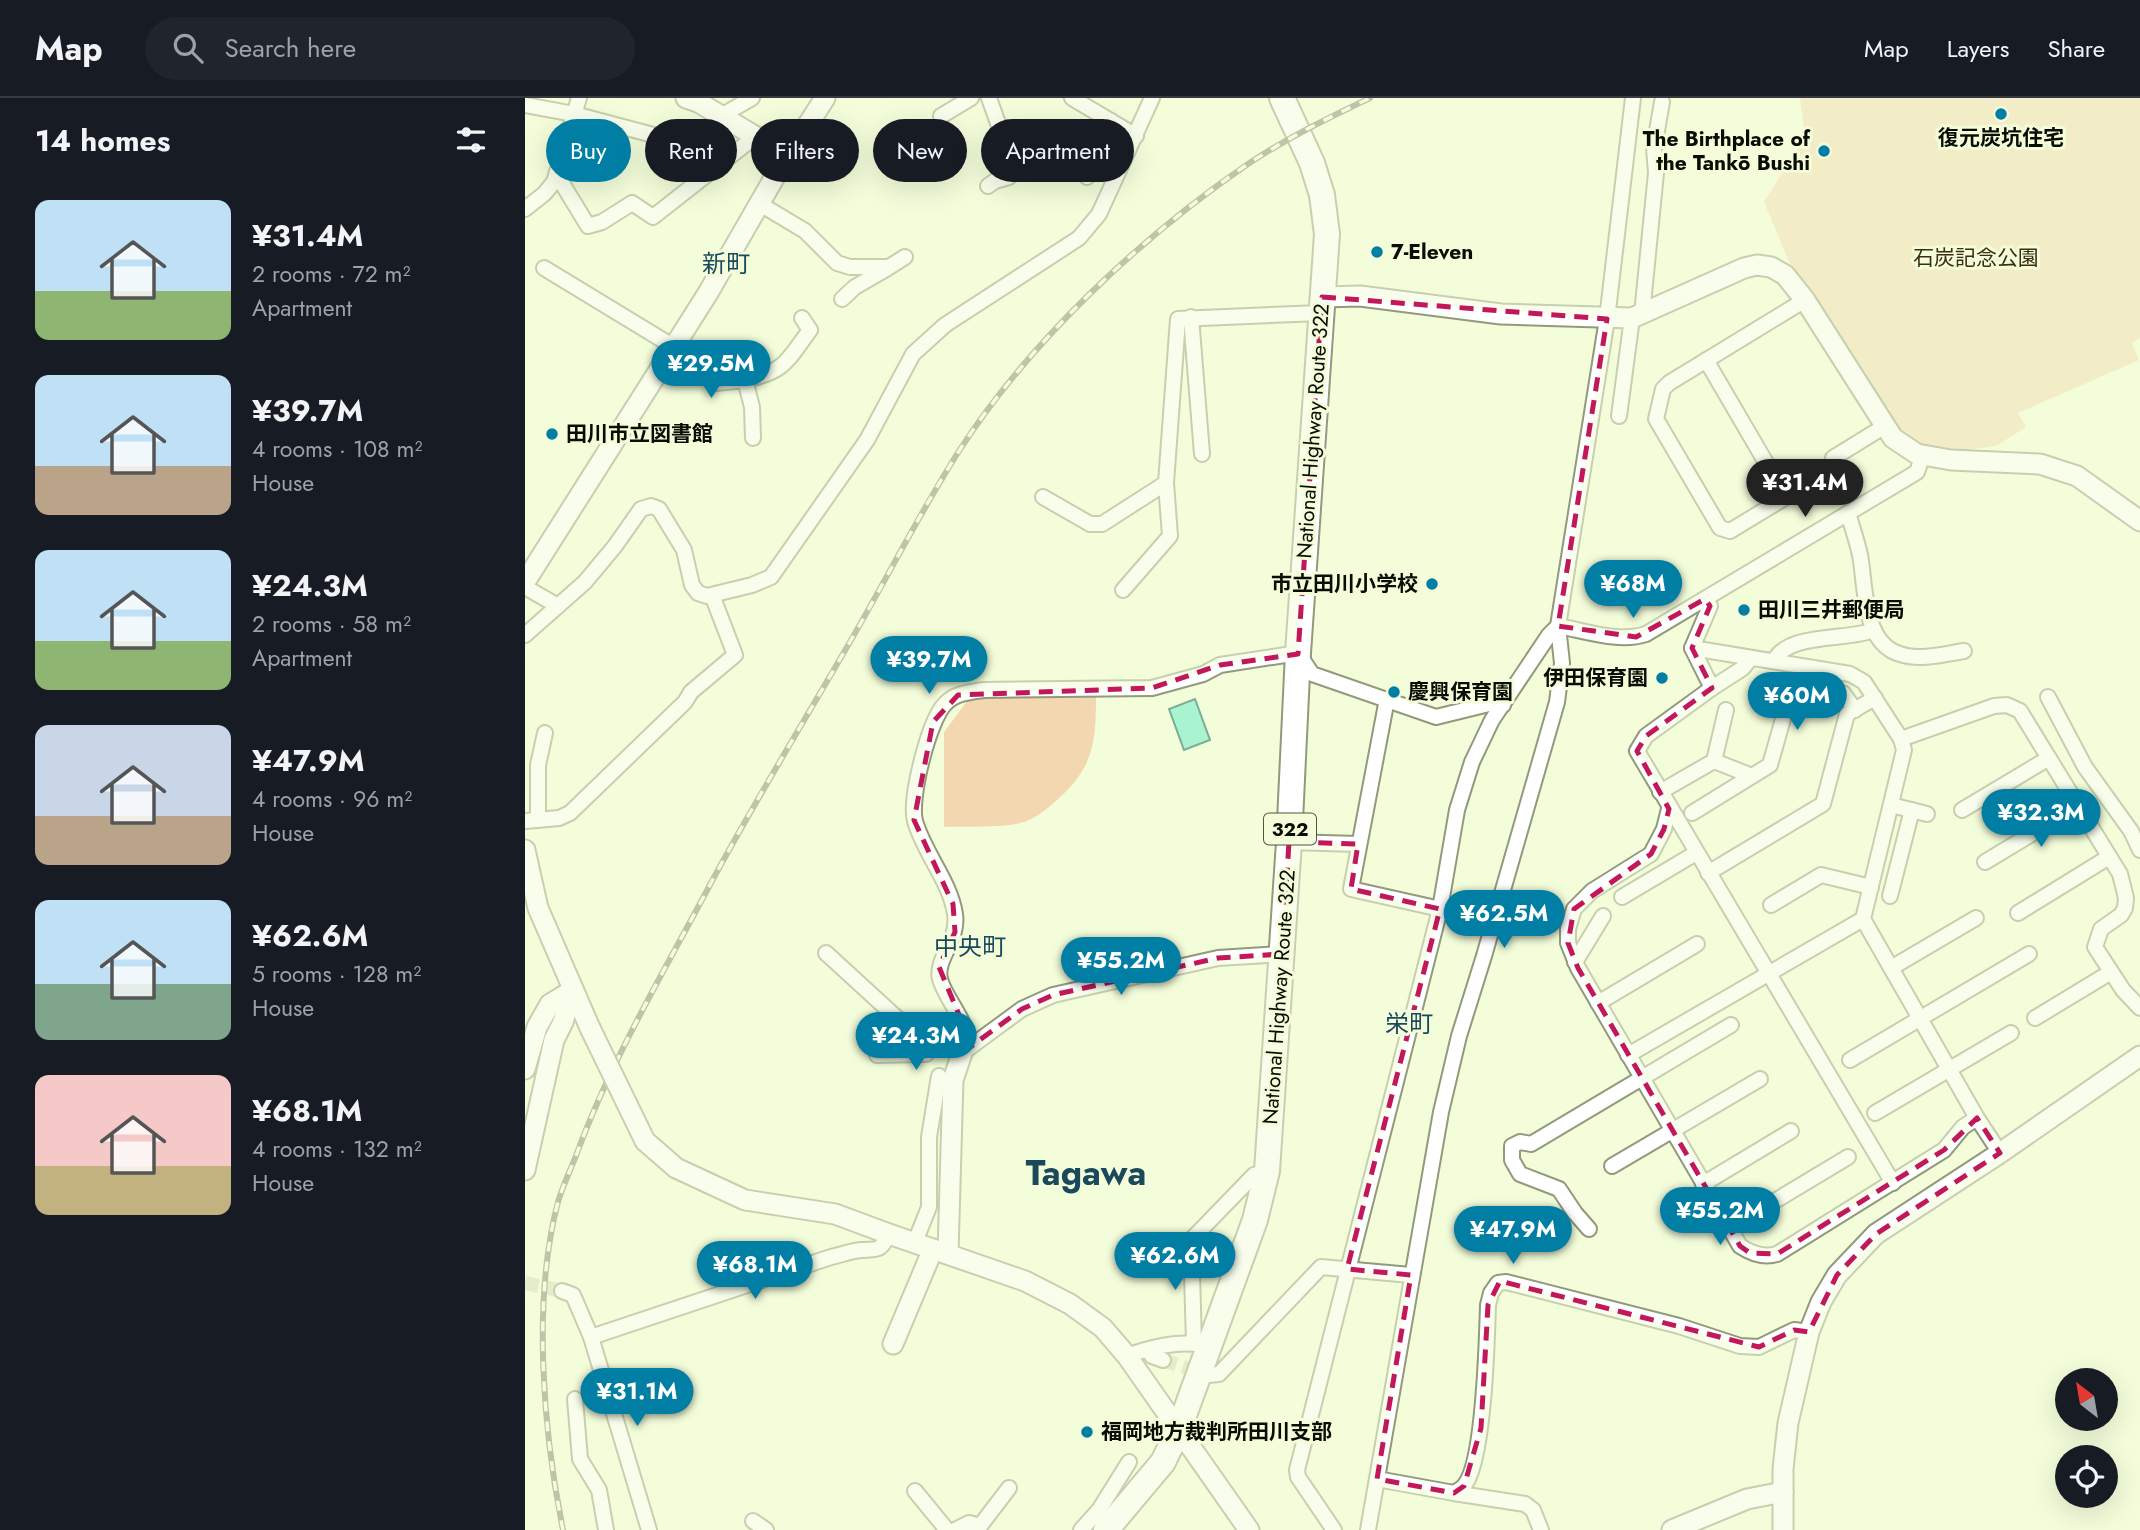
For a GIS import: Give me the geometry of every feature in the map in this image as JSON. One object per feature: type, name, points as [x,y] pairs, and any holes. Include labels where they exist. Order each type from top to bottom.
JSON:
[{"type":"highway","name":"National Highway Route 322","points":[[1106,1530],[1163,1462],[1179,1429],[1201,1345],[1255,1220],[1267,1171],[1289,842],[1298,653],[1327,234],[1322,195],[1312,163],[1282,98]]},
{"type":"street","points":[[573,119],[579,98]]},
{"type":"street","points":[[686,98],[698,102],[751,133]]},
{"type":"street","points":[[722,116],[752,98]]},
{"type":"street","points":[[812,119],[825,98]]},
{"type":"street","points":[[941,116],[971,98]]},
{"type":"street","points":[[988,186],[1009,177],[1021,157],[1018,147],[1000,129],[989,98]]},
{"type":"street","points":[[1072,98],[1108,119]]},
{"type":"street","points":[[525,635],[593,573],[641,509],[651,506],[659,509],[684,550],[692,585],[698,593],[712,595],[752,585],[771,577],[867,440],[913,354],[945,325],[1079,238],[1099,215],[1152,98]]},
{"type":"street","points":[[1368,1530],[1441,1112],[1453,1061],[1557,702],[1562,663],[1558,626],[1607,318],[1633,98]]},
{"type":"street","points":[[1619,416],[1637,316],[1655,173],[1654,148],[1662,102]]},
{"type":"street","points":[[525,105],[574,114],[645,133]]},
{"type":"street","points":[[737,151],[751,140]]},
{"type":"street","points":[[525,209],[544,194],[553,182]]},
{"type":"street","points":[[562,182],[588,226],[602,222],[632,203],[653,217],[698,182]]},
{"type":"street","points":[[525,582],[708,293],[772,182]]},
{"type":"street","points":[[759,204],[805,231],[837,263],[850,267],[889,267]]},
{"type":"street","points":[[842,299],[855,287],[905,257]]},
{"type":"street","points":[[1123,590],[1170,536],[1166,482],[1178,319],[1321,305],[1360,296],[1501,314],[1607,318],[1637,316],[1744,268],[1757,265],[1771,267],[1785,275],[1805,300],[1893,438],[1917,454],[1951,460],[2040,464],[2077,476],[2140,521]]},
{"type":"street","points":[[544,268],[672,350],[716,383],[771,374],[783,366],[810,330],[802,318]]},
{"type":"street","points":[[1706,360],[1786,497],[1730,531],[1720,527],[1656,419],[1663,389],[1669,383],[1706,360],[1805,300]]},
{"type":"street","points":[[1191,317],[1202,454]]},
{"type":"street","points":[[745,380],[752,407],[753,438]]},
{"type":"street","points":[[1833,458],[1885,426]]},
{"type":"street","points":[[1558,626],[1615,637],[1636,637],[1705,599],[1917,472],[1923,455]]},
{"type":"street","points":[[1043,497],[1090,524],[1102,524],[1166,482]]},
{"type":"street","points":[[1848,513],[1860,554],[1874,630],[1897,654],[1919,656],[1965,651]]},
{"type":"street","points":[[525,587],[558,606]]},
{"type":"street","points":[[545,733],[531,821],[559,818],[570,813],[685,702],[691,692],[735,655],[712,595]]},
{"type":"street","points":[[1705,599],[1710,606],[1692,648],[1712,688]]},
{"type":"street","points":[[1334,1530],[1298,1477],[1297,1470],[1440,909],[1457,810],[1472,762],[1492,720],[1549,635],[1558,626]]},
{"type":"street","points":[[1774,661],[1778,653],[1798,643],[1874,630]]},
{"type":"street","points":[[1692,648],[1850,674],[1864,682],[1901,739],[1904,750],[1863,919],[1977,1118],[2000,1153]]},
{"type":"street","points":[[893,1344],[932,1248],[953,1080],[967,1034],[940,980],[939,967],[955,932],[953,904],[914,820],[915,798],[925,748],[933,722],[944,704],[958,695],[984,690],[1152,688],[1203,674],[1220,665],[1298,653],[1312,674],[1436,717],[1497,702],[1503,705]]},
{"type":"street","points":[[1751,658],[1743,668],[1646,736],[1637,751],[1893,1183]]},
{"type":"street","points":[[1692,813],[1770,765],[1795,684],[1803,683],[1843,693],[1855,710]]},
{"type":"street","points":[[2048,697],[2085,767],[2131,831],[2140,850]]},
{"type":"street","points":[[1708,873],[1823,804],[1847,714],[1875,698]]},
{"type":"street","points":[[1387,699],[1350,889],[1494,921]]},
{"type":"street","points":[[1901,739],[1994,706],[2007,705],[2020,711],[2120,874],[2126,898],[2121,915],[2101,929],[2095,947],[2123,990],[2140,1008]]},
{"type":"street","points":[[1660,792],[1714,761],[1726,710]]},
{"type":"street","points":[[1962,810],[2049,758]]},
{"type":"street","points":[[1714,761],[1752,776]]},
{"type":"street","points":[[1891,805],[1927,814]]},
{"type":"street","points":[[1985,862],[2078,806]]},
{"type":"street","points":[[1669,809],[1664,829],[1651,854],[1592,891],[1574,909],[1568,929],[1568,943],[1575,962],[1641,1079],[1740,1246],[1750,1253],[1769,1256],[1777,1254],[1944,1150],[1963,1128],[1977,1118]]},
{"type":"street","points":[[1889,897],[1912,810]]},
{"type":"street","points":[[1289,842],[1358,844]]},
{"type":"street","points":[[525,850],[531,903],[645,1141],[676,1168],[745,1200],[835,1214],[1025,1281],[1070,1304],[1103,1328],[1127,1356],[1249,1530]]},
{"type":"street","points":[[1622,897],[1696,853]]},
{"type":"street","points":[[2018,912],[2109,857]]},
{"type":"street","points":[[1771,905],[1821,876],[1871,887]]},
{"type":"street","points":[[1575,962],[1603,916]]},
{"type":"street","points":[[1891,968],[1976,918]]},
{"type":"street","points":[[1628,1055],[1863,919]]},
{"type":"street","points":[[1598,1003],[1697,944]]},
{"type":"street","points":[[826,953],[921,1040],[963,1053]]},
{"type":"street","points":[[963,1053],[1022,1009],[1053,995],[1217,958],[1282,954]]},
{"type":"street","points":[[1850,1060],[2029,954]]},
{"type":"street","points":[[2035,1018],[2111,972]]},
{"type":"street","points":[[525,1069],[537,1027],[550,1004],[573,990]]},
{"type":"street","points":[[525,1170],[554,1040],[573,990]]},
{"type":"street","points":[[1589,1229],[1574,1213],[1559,1189],[1520,1174],[1512,1160],[1512,1146],[1520,1142],[1531,1144],[1731,1026]]},
{"type":"street","points":[[1875,1113],[2011,1033]]},
{"type":"street","points":[[877,1055],[926,1054],[934,1045]]},
{"type":"street","points":[[1783,1530],[1783,1469],[1788,1423],[1809,1332],[1821,1302],[1837,1275],[1876,1234],[2000,1153],[2140,1056]]},
{"type":"street","points":[[932,1248],[929,1138],[939,1076]]},
{"type":"street","points":[[1612,1166],[1760,1079]]},
{"type":"street","points":[[1703,1184],[1791,1131]]},
{"type":"street","points":[[1730,1228],[1848,1157]]},
{"type":"street","points":[[1127,1356],[1147,1350],[1201,1345],[1191,1240],[1254,1175],[1267,1171]]},
{"type":"street","points":[[591,1337],[831,1257],[861,1250],[876,1250],[883,1246],[889,1234]]},
{"type":"street","points":[[1208,1376],[1219,1374],[1321,1267],[1411,1275]]},
{"type":"street","points":[[1454,1493],[1464,1486],[1472,1470],[1481,1427],[1488,1305],[1491,1293],[1498,1283],[1506,1282],[1679,1326],[1740,1346],[1759,1347],[1794,1330],[1809,1332]]},
{"type":"street","points":[[562,1291],[573,1296],[591,1337],[649,1530]]},
{"type":"street","points":[[1147,1350],[1152,1356],[1163,1360]]},
{"type":"street","points":[[575,1399],[580,1459],[599,1490],[606,1530]]},
{"type":"street","points":[[1081,1530],[1099,1510],[1129,1462]]},
{"type":"street","points":[[1377,1479],[1525,1504],[1534,1510],[1541,1530]]},
{"type":"street","points":[[955,1530],[968,1523],[981,1528],[1009,1489]]},
{"type":"street","points":[[915,1491],[947,1530]]},
{"type":"street","points":[[1675,1529],[1747,1499],[1783,1492]]},
{"type":"street","points":[[753,1521],[766,1530]]},
{"type":"highlighted area","points":[[1322,297],[1607,319],[1558,626],[1636,637],[1705,599],[1710,606],[1692,648],[1712,688],[1646,736],[1637,751],[1669,809],[1664,829],[1651,854],[1574,909],[1568,943],[1578,968],[1740,1246],[1750,1253],[1777,1254],[1944,1150],[1977,1118],[2000,1153],[1876,1234],[1837,1275],[1809,1332],[1794,1330],[1759,1347],[1500,1281],[1488,1305],[1481,1428],[1464,1486],[1454,1493],[1377,1479],[1411,1275],[1347,1269],[1440,909],[1351,889],[1358,844],[1289,842],[1282,954],[1218,958],[1053,995],[1022,1009],[962,1053],[967,1034],[939,967],[955,932],[953,904],[914,820],[933,722],[958,695],[1152,688],[1220,665],[1298,654]]},
{"type":"green space","name":"石炭記念公園","points":[[1800,98],[2140,98],[2140,338],[2132,343],[2139,360],[2018,413],[2026,427],[1996,446],[1950,452],[1917,446],[1904,438],[1791,266],[1764,202],[1805,136]]},
{"type":"green space","points":[[1096,693],[1091,752],[1079,776],[1053,803],[1035,817],[1012,825],[944,827],[944,732],[971,696]]},
{"type":"shaded area","points":[[1195,699],[1210,740],[1184,750],[1169,709]]},
{"type":"tunnel","points":[[525,1283],[562,1291]]},
{"type":"tunnel","points":[[1163,1360],[1205,1374]]},
{"type":"railway","points":[[563,1530],[550,1451],[543,1366],[545,1281],[558,1202],[606,1083],[745,822],[944,475],[987,410],[1019,370],[1053,332],[1128,258],[1208,193],[1278,146],[1370,98]]},
{"type":"place","name":"復元炭坑住宅","points":[[2001,114]]},
{"type":"place","name":"The Birthplace of the Tankō Bushi","points":[[1824,151]]},
{"type":"place","name":"7-Eleven","points":[[1377,252]]},
{"type":"place","name":"田川市立図書館","points":[[552,434]]},
{"type":"place","name":"市立田川小学校","points":[[1432,584]]},
{"type":"place","name":"田川三井郵便局","points":[[1744,610]]},
{"type":"place","name":"伊田保育園","points":[[1662,678]]},
{"type":"place","name":"慶興保育園","points":[[1394,692]]},
{"type":"place","name":"福岡地方裁判所田川支部","points":[[1087,1432]]},
{"type":"district","name":"新町","points":[[726,263]]},
{"type":"district","name":"中央町","points":[[970,946]]},
{"type":"district","name":"栄町","points":[[1409,1023]]},
{"type":"district","name":"Tagawa","points":[[1086,1173]]}]
